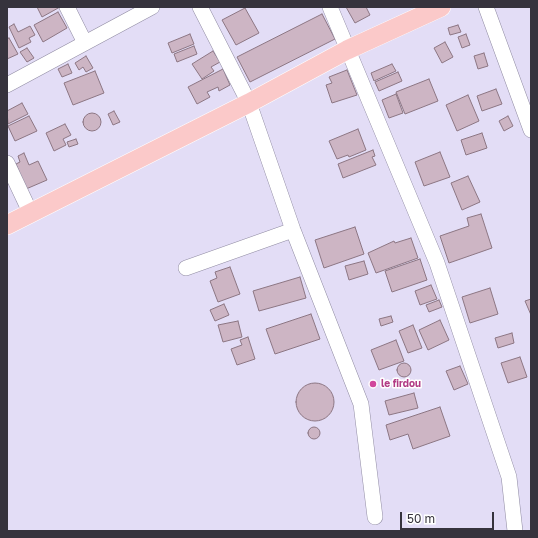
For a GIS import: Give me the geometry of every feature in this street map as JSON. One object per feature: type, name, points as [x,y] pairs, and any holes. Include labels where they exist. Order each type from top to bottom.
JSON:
[{"type":"main road","points":[[7,225],[249,103],[347,50],[441,7]]},
{"type":"street","points":[[67,7],[85,43]]},
{"type":"street","points":[[7,85],[152,7]]},
{"type":"street","points":[[200,7],[249,103],[293,230],[361,404],[375,517]]},
{"type":"street","points":[[330,7],[437,263],[509,477],[515,531]]},
{"type":"street","points":[[486,7],[531,130]]},
{"type":"street","points":[[7,163],[31,214]]},
{"type":"street","points":[[186,268],[293,230]]},
{"type":"building","points":[[37,7],[60,7],[42,17]]},
{"type":"building","points":[[346,7],[366,7],[370,15],[355,23]]},
{"type":"building","points":[[245,8],[259,33],[236,45],[222,20]]},
{"type":"building","points":[[58,12],[67,28],[43,42],[34,25]]},
{"type":"building","points":[[322,14],[335,39],[250,82],[237,57]]},
{"type":"building","points":[[14,24],[18,32],[30,26],[35,35],[29,38],[31,42],[19,48],[9,27]]},
{"type":"building","points":[[458,25],[461,32],[450,35],[448,28]]},
{"type":"building","points":[[190,34],[194,44],[172,53],[168,43]]},
{"type":"building","points":[[466,34],[470,45],[462,48],[458,37]]},
{"type":"building","points":[[9,38],[18,54],[7,59],[7,39]]},
{"type":"building","points":[[445,42],[453,57],[442,63],[434,48]]},
{"type":"building","points":[[194,46],[197,54],[177,62],[174,54]]},
{"type":"building","points":[[27,48],[34,58],[27,62],[20,52]]},
{"type":"building","points":[[213,51],[220,62],[211,67],[214,71],[202,79],[192,64]]},
{"type":"building","points":[[484,53],[488,66],[478,69],[474,56]]},
{"type":"building","points":[[86,56],[93,68],[86,72],[83,67],[79,70],[75,63]]},
{"type":"building","points":[[68,64],[72,73],[62,77],[58,69]]},
{"type":"building","points":[[392,64],[396,71],[374,81],[371,73]]},
{"type":"building","points":[[223,69],[230,85],[219,91],[218,87],[207,92],[210,97],[197,104],[188,87]]},
{"type":"building","points":[[347,70],[357,95],[332,103],[326,85],[332,83],[329,77]]},
{"type":"building","points":[[95,71],[104,93],[73,105],[64,83]]},
{"type":"building","points":[[398,72],[402,81],[379,91],[375,82]]},
{"type":"building","points":[[429,79],[438,101],[405,114],[396,92]]},
{"type":"building","points":[[496,89],[502,104],[482,111],[477,96]]},
{"type":"building","points":[[396,94],[403,113],[389,118],[382,100]]},
{"type":"building","points":[[468,95],[479,121],[457,131],[446,105]]},
{"type":"building","points":[[22,103],[28,114],[8,124],[7,111]]},
{"type":"building","points":[[114,111],[120,122],[113,125],[108,114]]},
{"type":"building","points":[[92,113],[98,116],[101,122],[98,128],[92,131],[86,128],[83,122],[86,116]]},
{"type":"building","points":[[29,116],[37,131],[15,141],[8,126]]},
{"type":"building","points":[[508,116],[513,126],[504,131],[499,121]]},
{"type":"building","points":[[65,124],[71,135],[63,139],[66,145],[54,151],[46,133]]},
{"type":"building","points":[[358,129],[366,150],[349,157],[348,155],[337,159],[329,141]]},
{"type":"building","points":[[482,133],[487,148],[466,155],[461,140]]},
{"type":"building","points":[[76,139],[78,144],[69,147],[67,142]]},
{"type":"building","points":[[373,150],[375,156],[372,157],[376,165],[343,178],[338,164]]},
{"type":"building","points":[[440,152],[450,177],[424,186],[415,162]]},
{"type":"building","points":[[24,153],[29,165],[38,161],[47,180],[26,189],[16,164],[20,162],[18,156]]},
{"type":"building","points":[[468,176],[480,202],[462,210],[451,183]]},
{"type":"building","points":[[481,214],[492,248],[449,263],[440,236],[469,226],[467,218]]},
{"type":"building","points":[[355,227],[364,254],[324,268],[315,240]]},
{"type":"building","points":[[411,238],[418,258],[376,273],[368,253],[394,241],[395,243]]},
{"type":"building","points":[[420,259],[427,280],[392,292],[385,271]]},
{"type":"building","points":[[364,261],[368,274],[349,280],[345,266]]},
{"type":"building","points":[[230,267],[240,294],[218,302],[210,281],[217,278],[215,272]]},
{"type":"building","points":[[300,277],[306,298],[259,311],[253,291]]},
{"type":"building","points":[[431,285],[437,299],[420,305],[415,291]]},
{"type":"building","points":[[490,288],[498,314],[470,323],[462,297]]},
{"type":"building","points":[[531,299],[531,315],[525,301]]},
{"type":"building","points":[[439,300],[442,307],[429,312],[426,305]]},
{"type":"building","points":[[224,304],[229,315],[215,321],[210,310]]},
{"type":"building","points":[[311,314],[320,339],[275,354],[266,329]]},
{"type":"building","points":[[391,316],[393,322],[381,326],[379,319]]},
{"type":"building","points":[[440,320],[449,340],[428,350],[419,330]]},
{"type":"building","points":[[238,321],[242,337],[223,342],[218,325]]},
{"type":"building","points":[[413,325],[422,348],[408,353],[399,331]]},
{"type":"building","points":[[512,333],[514,343],[498,348],[495,338]]},
{"type":"building","points":[[248,337],[255,359],[237,365],[231,349],[242,345],[240,340]]},
{"type":"building","points":[[396,340],[404,361],[379,370],[371,350]]},
{"type":"building","points":[[520,357],[527,377],[508,383],[501,363]]},
{"type":"building","points":[[404,363],[409,365],[411,370],[409,375],[404,377],[399,375],[397,370],[399,365]]},
{"type":"building","points":[[460,366],[468,384],[454,390],[446,371]]},
{"type":"building","points":[[311,383],[319,383],[329,388],[333,395],[333,409],[329,416],[319,421],[311,421],[301,416],[299,413],[296,406],[296,398],[301,388],[304,386]]},
{"type":"building","points":[[414,393],[418,408],[389,415],[385,401]]},
{"type":"building","points":[[440,407],[450,436],[413,449],[408,434],[390,440],[386,425]]},
{"type":"building","points":[[312,427],[316,427],[320,433],[316,439],[312,439],[308,435],[308,431]]},
{"type":"place","name":"le firdou","points":[[373,384]]}]
